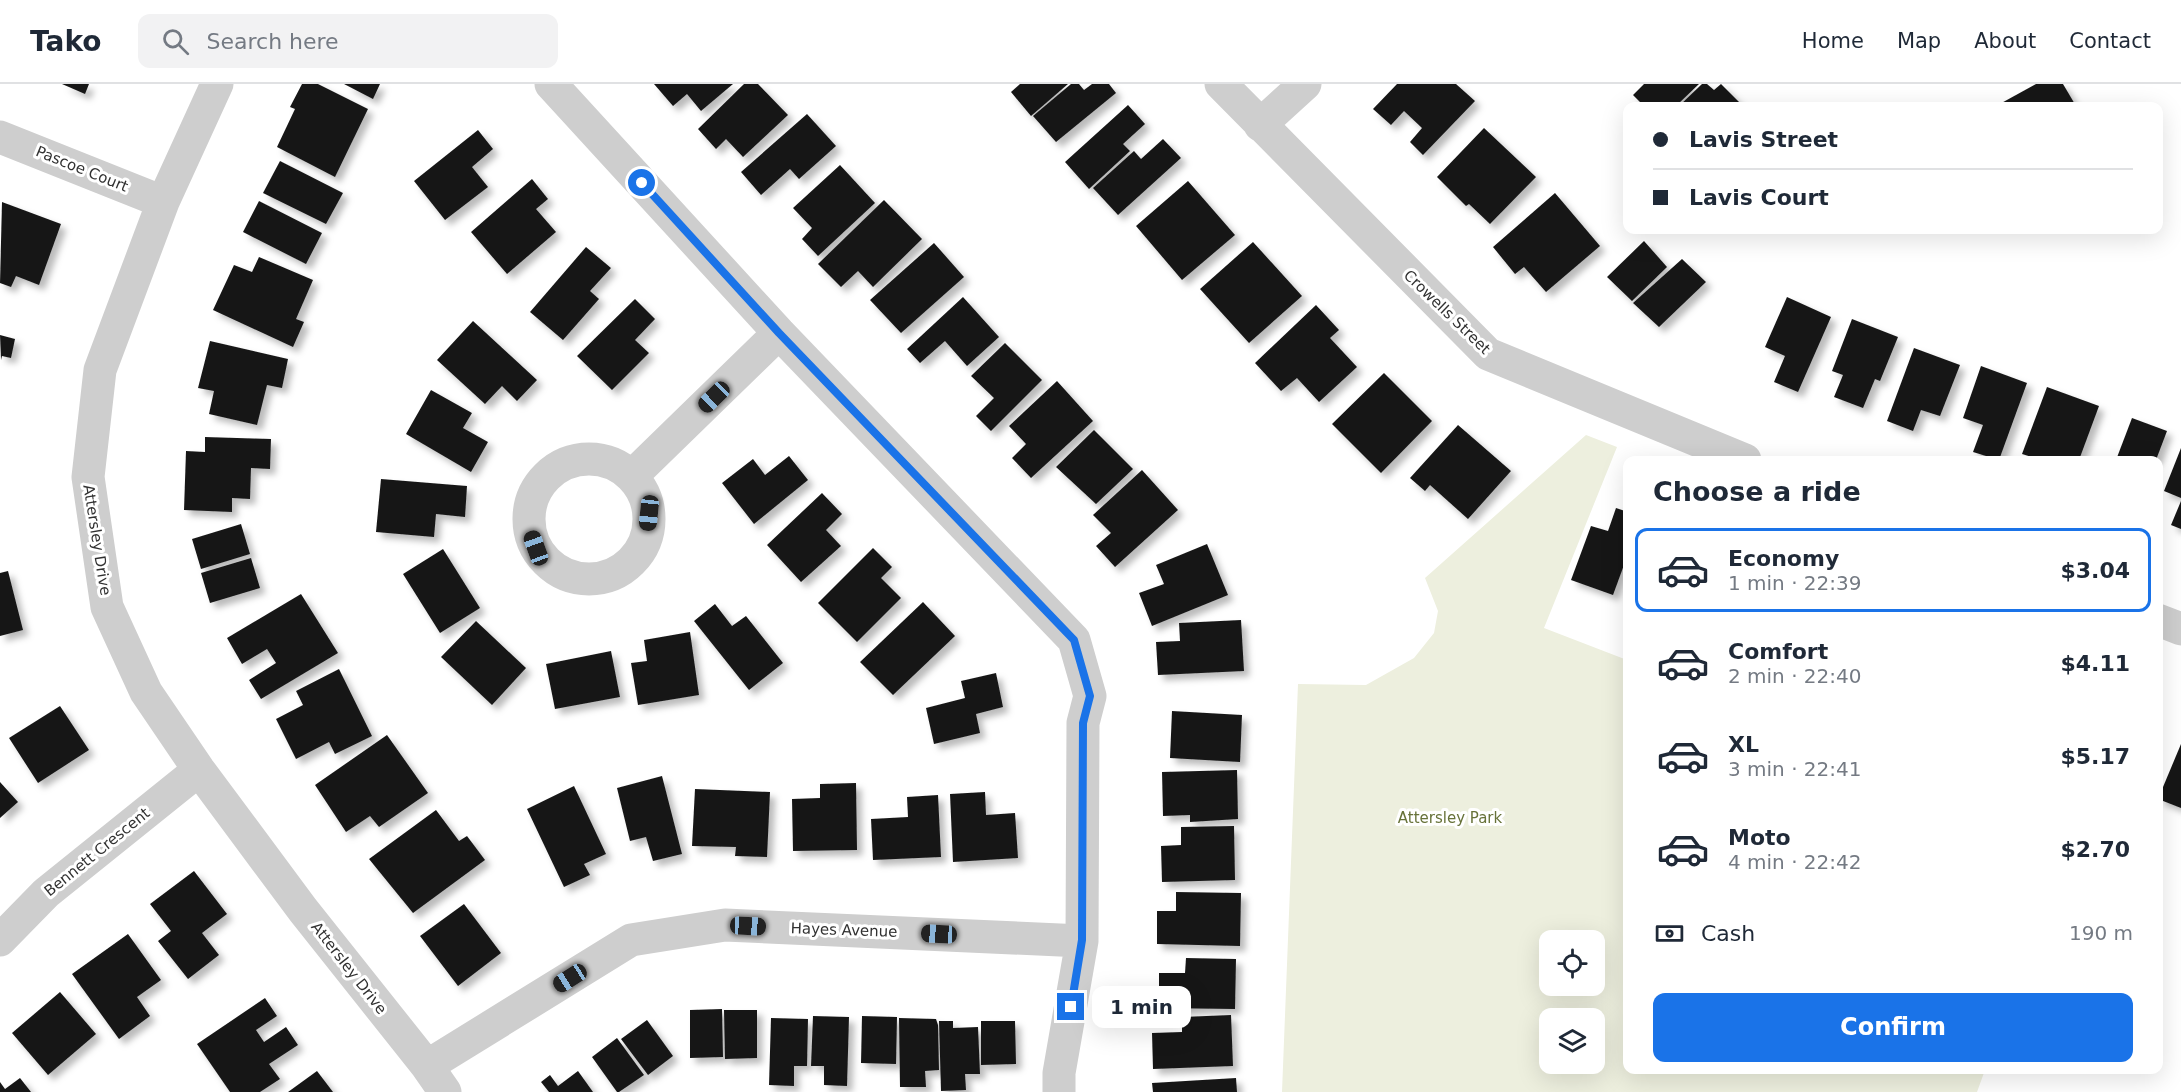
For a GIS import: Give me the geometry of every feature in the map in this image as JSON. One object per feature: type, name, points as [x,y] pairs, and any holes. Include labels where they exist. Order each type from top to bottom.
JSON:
[{"type":"street","name":"Attersley Drive","points":[[217,84],[163,202],[100,370],[88,477],[107,607],[146,692],[199,770],[303,910],[436,1079]]},
{"type":"street","points":[[551,84],[779,333],[1074,640],[1090,696],[1083,723],[1082,940],[1059,1073],[1059,1092]]},
{"type":"street","name":"Crowells Street","points":[[1221,84],[1488,354],[1735,456]]},
{"type":"street","points":[[1260,125],[1305,84]]},
{"type":"street","name":"Pascoe Court","points":[[0,137],[163,202]]},
{"type":"street","points":[[632,477],[779,333]]},
{"type":"street","points":[[2163,622],[2181,629]]},
{"type":"street","name":"Bennett Crescent","points":[[0,940],[46,893],[199,770]]},
{"type":"street","name":"Hayes Avenue","points":[[436,1079],[631,940],[725,925],[1082,940]]},
{"type":"green space","name":"Attersley Park","points":[[1586,435],[1617,447],[1544,628],[1623,658],[1623,1074],[1984,1074],[1977,1092],[1282,1092],[1298,684],[1366,685],[1414,658],[1434,633],[1438,611],[1425,578]]},
{"type":"building","points":[[62,84],[89,84],[85,94]]},
{"type":"building","points":[[302,84],[318,84],[368,109],[335,177],[277,147],[295,109],[290,107]]},
{"type":"building","points":[[344,84],[380,84],[373,99]]},
{"type":"building","points":[[654,84],[733,84],[701,111],[687,94],[673,106]]},
{"type":"building","points":[[744,84],[758,84],[788,115],[743,157],[726,139],[716,149],[698,129]]},
{"type":"building","points":[[1020,84],[1068,84],[1031,116],[1011,92]]},
{"type":"building","points":[[1071,84],[1079,84],[1084,90],[1092,84],[1109,84],[1116,93],[1056,142],[1033,116]]},
{"type":"building","points":[[1397,84],[1456,84],[1475,101],[1423,155],[1410,142],[1422,128],[1404,111],[1391,125],[1373,109]]},
{"type":"building","points":[[1644,84],[1699,84],[1680,102],[1640,102],[1633,95]]},
{"type":"building","points":[[1702,84],[1707,84],[1714,90],[1721,84],[1739,102],[1683,102]]},
{"type":"building","points":[[2036,84],[2063,84],[2074,102],[2003,102]]},
{"type":"building","points":[[1128,105],[1145,124],[1123,144],[1130,151],[1089,189],[1065,162]]},
{"type":"building","points":[[807,114],[836,146],[799,179],[790,169],[761,195],[741,172]]},
{"type":"building","points":[[1484,128],[1536,177],[1490,224],[1469,204],[1466,206],[1437,177]]},
{"type":"building","points":[[478,130],[493,149],[472,167],[488,187],[445,220],[414,181]]},
{"type":"building","points":[[1163,139],[1181,158],[1118,215],[1093,188],[1134,151],[1141,159]]},
{"type":"building","points":[[280,161],[343,193],[326,224],[263,193]]},
{"type":"building","points":[[840,165],[875,203],[818,256],[802,239],[812,228],[793,208]]},
{"type":"building","points":[[532,179],[548,199],[536,209],[556,232],[507,274],[471,232]]},
{"type":"building","points":[[1188,181],[1235,235],[1182,280],[1136,226]]},
{"type":"building","points":[[1555,193],[1600,246],[1546,292],[1524,267],[1515,274],[1493,247]]},
{"type":"building","points":[[884,200],[922,239],[873,287],[858,271],[841,287],[818,264]]},
{"type":"building","points":[[259,201],[322,233],[306,264],[243,232]]},
{"type":"building","points":[[2,202],[61,224],[39,285],[16,276],[11,287],[0,283]]},
{"type":"building","points":[[1644,241],[1667,267],[1632,301],[1607,277]]},
{"type":"building","points":[[1253,242],[1302,296],[1249,343],[1200,289]]},
{"type":"building","points":[[934,243],[964,277],[901,333],[870,300]]},
{"type":"building","points":[[586,247],[611,268],[590,291],[599,299],[563,340],[530,312]]},
{"type":"building","points":[[259,257],[313,280],[296,319],[304,322],[293,347],[213,310],[234,265],[252,272]]},
{"type":"building","points":[[1682,259],[1706,282],[1659,327],[1633,303]]},
{"type":"building","points":[[963,297],[999,337],[967,366],[945,341],[920,363],[907,349]]},
{"type":"building","points":[[1787,297],[1831,317],[1798,392],[1774,382],[1785,356],[1765,347]]},
{"type":"building","points":[[635,299],[655,319],[635,340],[649,353],[612,390],[577,356]]},
{"type":"building","points":[[1316,305],[1339,330],[1330,338],[1357,367],[1319,402],[1297,378],[1281,391],[1255,363]]},
{"type":"building","points":[[1852,319],[1898,337],[1880,381],[1875,379],[1863,408],[1834,397],[1843,375],[1832,371]]},
{"type":"building","points":[[473,321],[537,380],[517,401],[502,386],[485,404],[437,360]]},
{"type":"building","points":[[0,335],[15,339],[11,358],[2,356],[1,360]]},
{"type":"building","points":[[210,341],[288,359],[282,388],[267,385],[257,425],[209,414],[214,391],[198,388]]},
{"type":"building","points":[[1005,343],[1042,380],[991,431],[976,416],[994,398],[971,376]]},
{"type":"building","points":[[1914,348],[1960,365],[1940,416],[1921,410],[1913,431],[1887,421]]},
{"type":"building","points":[[1981,366],[2027,383],[2000,456],[1986,456],[1973,452],[1983,425],[1963,418]]},
{"type":"building","points":[[1384,373],[1432,421],[1381,473],[1332,424]]},
{"type":"building","points":[[1057,381],[1093,421],[1031,478],[1012,458],[1026,444],[1009,426]]},
{"type":"building","points":[[2047,387],[2099,406],[2080,456],[2022,454]]},
{"type":"building","points":[[431,390],[472,413],[463,428],[488,442],[471,472],[406,434]]},
{"type":"building","points":[[2132,418],[2167,431],[2158,456],[2118,456]]},
{"type":"building","points":[[1458,425],[1511,471],[1468,519],[1430,485],[1425,491],[1410,478]]},
{"type":"building","points":[[1094,430],[1133,469],[1096,504],[1056,467]]},
{"type":"building","points":[[205,437],[271,439],[270,469],[251,468],[250,499],[232,498],[232,512],[184,510],[186,451],[205,452]]},
{"type":"building","points":[[2181,448],[2181,498],[2164,491]]},
{"type":"building","points":[[789,456],[808,480],[754,524],[722,483],[753,459],[765,475]]},
{"type":"building","points":[[1142,470],[1178,510],[1115,567],[1096,546],[1111,533],[1093,515]]},
{"type":"building","points":[[381,479],[467,486],[465,517],[436,514],[434,537],[376,532]]},
{"type":"building","points":[[822,493],[842,514],[826,530],[841,546],[801,582],[767,545]]},
{"type":"building","points":[[2181,501],[2181,529],[2171,525]]},
{"type":"building","points":[[1616,508],[1623,510],[1623,568],[1613,595],[1571,580],[1591,526],[1608,531]]},
{"type":"building","points":[[241,524],[250,554],[201,569],[192,539]]},
{"type":"building","points":[[1207,544],[1228,595],[1152,626],[1139,593],[1164,584],[1156,565]]},
{"type":"building","points":[[873,548],[892,567],[881,578],[901,598],[857,642],[818,603]]},
{"type":"building","points":[[443,549],[480,608],[440,633],[403,574]]},
{"type":"building","points":[[251,558],[260,588],[210,603],[201,573]]},
{"type":"building","points":[[8,571],[23,630],[0,636],[0,573]]},
{"type":"building","points":[[301,594],[338,653],[261,699],[249,680],[276,663],[267,649],[242,664],[227,638]]},
{"type":"building","points":[[923,602],[955,636],[893,695],[860,662]]},
{"type":"building","points":[[715,604],[732,626],[746,616],[783,663],[749,690],[694,621]]},
{"type":"building","points":[[1241,620],[1244,671],[1158,675],[1156,642],[1180,641],[1179,623]]},
{"type":"building","points":[[476,621],[526,668],[492,705],[441,657]]},
{"type":"building","points":[[690,632],[699,695],[638,705],[631,663],[647,661],[644,640]]},
{"type":"building","points":[[611,651],[620,697],[555,709],[546,664]]},
{"type":"building","points":[[339,669],[372,736],[335,754],[329,742],[296,759],[276,719],[303,705],[296,691]]},
{"type":"building","points":[[996,673],[1003,707],[976,714],[980,733],[934,744],[926,708],[965,698],[961,681]]},
{"type":"building","points":[[60,706],[89,750],[38,783],[9,738]]},
{"type":"building","points":[[1172,711],[1242,715],[1240,762],[1170,758]]},
{"type":"building","points":[[387,735],[428,793],[379,827],[370,816],[346,832],[315,785]]},
{"type":"building","points":[[2181,744],[2181,808],[2163,801],[2163,787]]},
{"type":"building","points":[[1237,770],[1238,819],[1190,822],[1190,815],[1163,816],[1162,772]]},
{"type":"building","points":[[662,776],[682,854],[653,861],[646,837],[630,841],[617,788]]},
{"type":"building","points":[[0,782],[18,802],[0,818]]},
{"type":"building","points":[[856,783],[857,850],[793,851],[792,799],[820,798],[820,784]]},
{"type":"building","points":[[574,786],[606,854],[584,864],[590,875],[564,887],[527,809]]},
{"type":"building","points":[[695,789],[770,792],[767,857],[735,856],[736,847],[692,846]]},
{"type":"building","points":[[985,792],[986,815],[1015,813],[1018,858],[953,862],[950,794]]},
{"type":"building","points":[[938,795],[941,857],[873,860],[871,819],[908,817],[907,797]]},
{"type":"building","points":[[436,810],[459,841],[467,836],[485,860],[413,913],[369,859]]},
{"type":"building","points":[[1234,826],[1235,880],[1162,882],[1161,846],[1181,845],[1181,827]]},
{"type":"building","points":[[194,871],[227,914],[202,933],[219,955],[188,979],[158,941],[171,931],[150,904]]},
{"type":"building","points":[[1176,892],[1241,893],[1240,946],[1157,944],[1157,911],[1176,911]]},
{"type":"building","points":[[464,904],[501,953],[458,986],[420,936]]},
{"type":"building","points":[[128,934],[161,980],[137,997],[150,1016],[119,1039],[72,974]]},
{"type":"building","points":[[1186,958],[1236,959],[1235,1009],[1159,1008],[1159,973],[1185,973]]},
{"type":"building","points":[[60,992],[96,1034],[48,1075],[12,1033]]},
{"type":"building","points":[[265,998],[277,1016],[256,1030],[264,1042],[286,1027],[298,1045],[269,1064],[280,1079],[260,1092],[230,1092],[197,1044]]},
{"type":"building","points":[[722,1009],[723,1057],[690,1058],[690,1010]]},
{"type":"building","points":[[724,1010],[757,1010],[757,1058],[725,1059]]},
{"type":"building","points":[[1231,1015],[1233,1066],[1153,1069],[1152,1033],[1182,1032],[1182,1017]]},
{"type":"building","points":[[813,1016],[849,1017],[847,1086],[824,1085],[824,1066],[811,1066]]},
{"type":"building","points":[[862,1016],[897,1017],[896,1064],[861,1063]]},
{"type":"building","points":[[771,1018],[808,1019],[807,1066],[794,1066],[794,1086],[769,1085]]},
{"type":"building","points":[[899,1018],[936,1019],[939,1070],[925,1071],[926,1087],[900,1087]]},
{"type":"building","points":[[647,1020],[673,1056],[648,1075],[621,1039]]},
{"type":"building","points":[[939,1021],[953,1021],[953,1028],[978,1027],[980,1074],[965,1074],[966,1090],[941,1091]]},
{"type":"building","points":[[981,1021],[1015,1021],[1016,1064],[981,1065]]},
{"type":"building","points":[[617,1038],[644,1075],[619,1092],[592,1057]]},
{"type":"building","points":[[317,1071],[333,1092],[288,1092]]},
{"type":"building","points":[[578,1071],[593,1092],[549,1092],[541,1082],[550,1075],[558,1086]]},
{"type":"building","points":[[20,1078],[31,1092],[0,1092],[0,1082],[5,1089]]},
{"type":"building","points":[[1236,1078],[1237,1092],[1153,1092],[1152,1083]]},
{"type":"route","points":[[642,183],[779,333],[1074,640],[1090,696],[1083,723],[1082,940],[1071,1007]]}]
